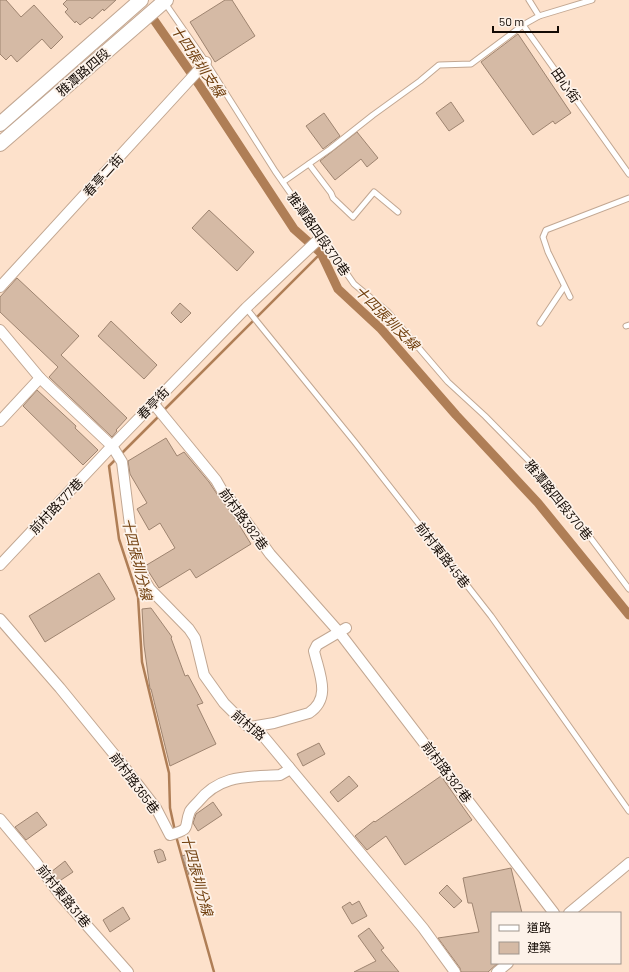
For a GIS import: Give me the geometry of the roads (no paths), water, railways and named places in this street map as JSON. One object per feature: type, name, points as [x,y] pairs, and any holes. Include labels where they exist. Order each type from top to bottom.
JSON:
[{"type":"street","name":"雅潭路四段","points":[[0,124],[141,0]]},
{"type":"street","name":"雅潭路四段","points":[[0,144],[164,0]]},
{"type":"street","name":"春亭二街","points":[[0,287],[206,62]]},
{"type":"street","points":[[14,111],[25,122]]},
{"type":"street","name":"春亭街","points":[[112,446],[246,308],[316,243]]},
{"type":"street","points":[[0,330],[40,378],[112,446]]},
{"type":"street","points":[[0,421],[40,378]]},
{"type":"street","name":"前村路382巷","points":[[153,403],[216,480],[224,494],[229,498],[270,554],[342,630],[553,912]]},
{"type":"street","name":"前村路377巷","points":[[0,565],[112,446]]},
{"type":"street","name":"前村路","points":[[112,446],[122,462],[133,549],[142,574],[150,589],[190,629],[195,638],[204,675],[224,703],[250,727],[264,736],[423,928],[455,972]]},
{"type":"street","name":"前村路365巷","points":[[0,619],[60,688],[122,764],[156,808],[170,835],[182,832],[187,826],[190,811],[203,796],[217,784],[230,779],[280,775],[287,771],[289,767]]},
{"type":"street","points":[[250,727],[295,717],[314,710],[320,702],[323,691],[314,651],[315,648],[317,645],[342,630]]},
{"type":"street","name":"前村東路31巷","points":[[0,819],[36,862],[60,895],[128,972]]},
{"type":"street","points":[[570,912],[629,863]]},
{"type":"street","points":[[497,972],[507,964]]},
{"type":"lane","name":"雅潭路四段370巷","points":[[164,0],[206,62],[283,182],[316,243],[354,284],[388,312],[448,382],[485,416],[544,476],[629,589]]},
{"type":"lane","points":[[529,0],[539,16]]},
{"type":"lane","points":[[283,182],[420,81],[439,65],[471,64],[539,16],[592,0]]},
{"type":"lane","name":"田心街","points":[[524,26],[629,174]]},
{"type":"lane","points":[[309,164],[331,193],[333,198],[353,217],[374,192],[398,212]]},
{"type":"lane","points":[[570,297],[548,252],[543,236],[546,230],[629,198]]},
{"type":"lane","points":[[540,323],[564,287]]},
{"type":"lane","name":"前村東路45巷","points":[[246,308],[354,441],[491,616],[629,811]]},
{"type":"waterway","name":"十四張圳支線","points":[[154,20],[200,86],[294,229],[321,253],[338,289],[381,329],[456,415],[538,503],[629,615]]},
{"type":"waterway","name":"十四張圳分線","points":[[163,411],[321,253]]},
{"type":"waterway","name":"十四張圳分線","points":[[120,455],[160,415]]},
{"type":"waterway","name":"十四張圳分線","points":[[116,459],[109,466],[119,539],[138,597],[142,662],[169,773],[170,808],[175,831]]},
{"type":"waterway","name":"十四張圳分線","points":[[176,836],[214,972]]}]
